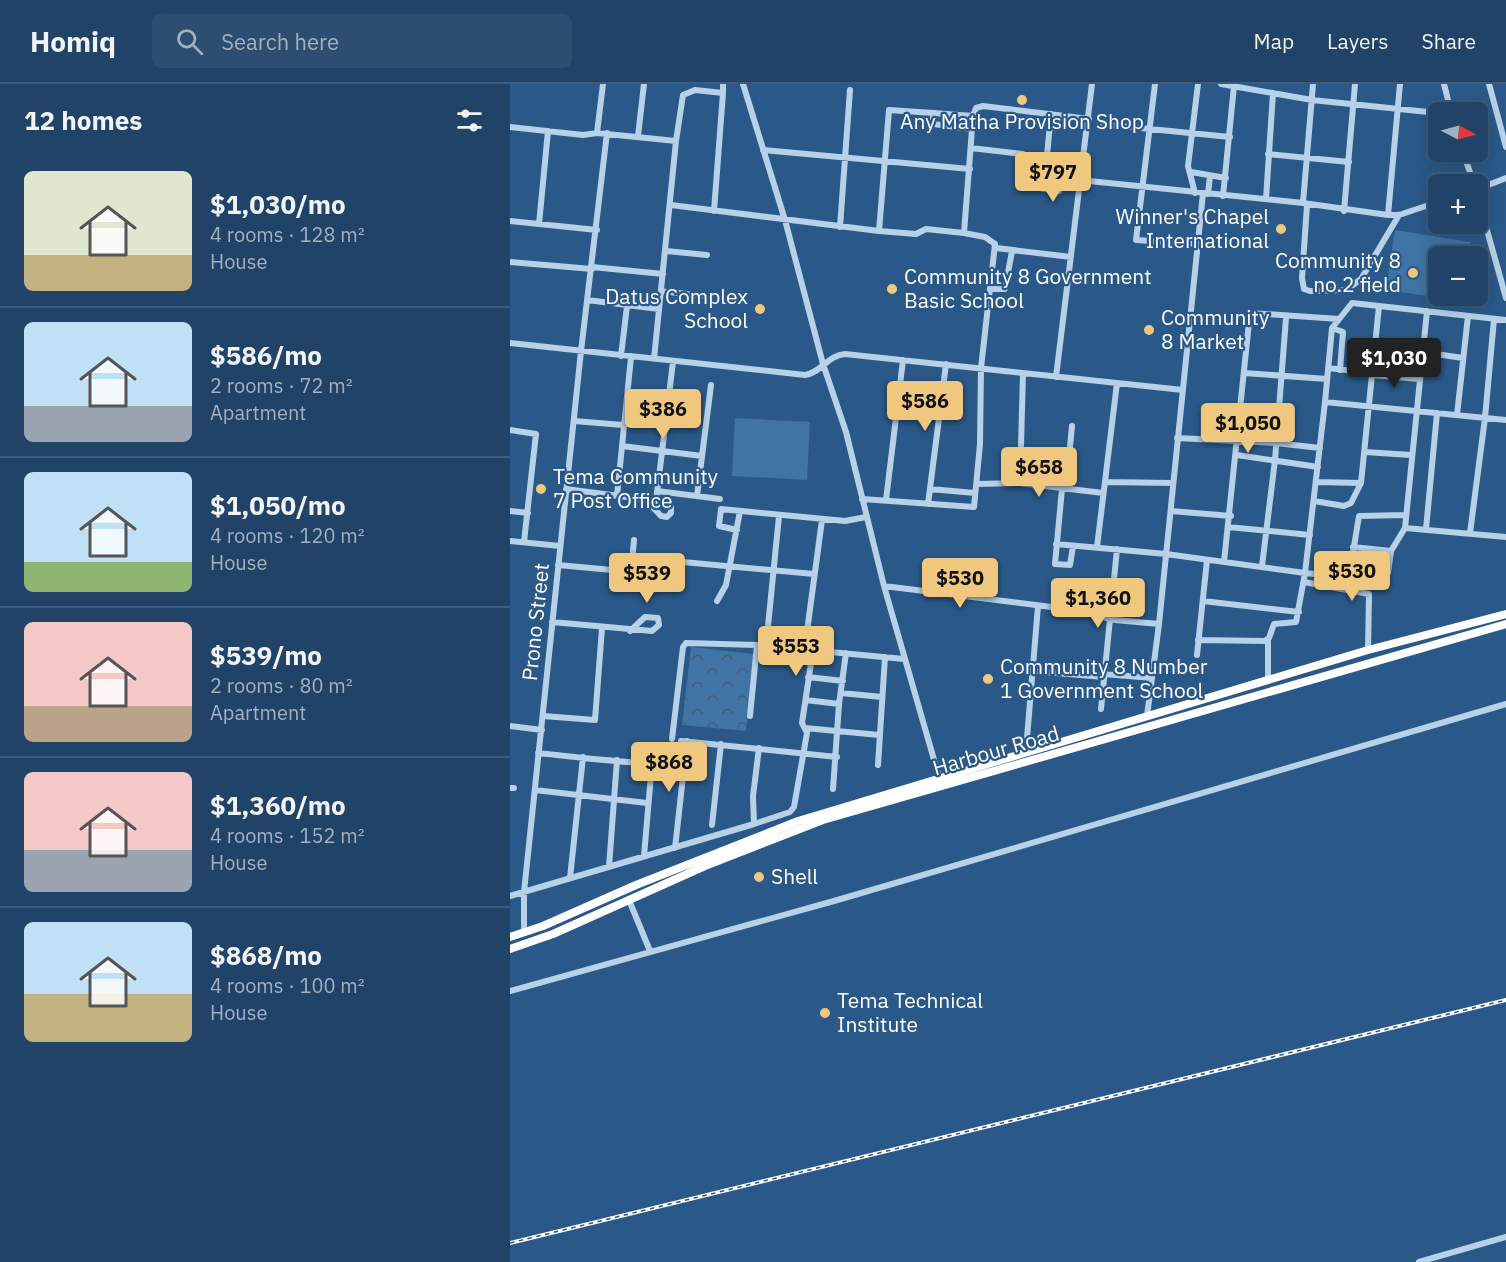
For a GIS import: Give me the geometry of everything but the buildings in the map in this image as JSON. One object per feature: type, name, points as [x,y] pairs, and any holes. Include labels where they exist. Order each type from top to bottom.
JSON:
[{"type":"highway","name":"Harbour Road","points":[[510,937],[798,820],[1026,750],[1368,650],[1506,614]]},
{"type":"highway","name":"Harbour Road","points":[[510,949],[705,866],[823,820],[1506,624]]},
{"type":"street","points":[[597,133],[603,84]]},
{"type":"street","points":[[638,136],[644,84]]},
{"type":"street","points":[[714,211],[723,84]]},
{"type":"street","points":[[743,84],[785,220],[823,364],[846,432],[884,586],[939,777]]},
{"type":"street","points":[[1056,377],[1082,182],[1092,84]]},
{"type":"street","points":[[1155,84],[1136,240],[1198,244]]},
{"type":"street","points":[[1195,192],[1188,166],[1198,84]]},
{"type":"street","points":[[1221,84],[1312,100],[1428,112]]},
{"type":"street","points":[[1313,84],[1306,159],[1302,278],[1304,289],[1310,291],[1346,290],[1361,279],[1399,215]]},
{"type":"street","points":[[1344,211],[1355,84]]},
{"type":"street","points":[[1388,215],[1400,84]]},
{"type":"street","points":[[1444,84],[1448,102]]},
{"type":"street","points":[[1489,84],[1506,147]]},
{"type":"street","points":[[1223,196],[1234,86]]},
{"type":"street","points":[[654,359],[682,95],[695,87],[723,93]]},
{"type":"street","points":[[840,227],[850,90]]},
{"type":"street","points":[[1266,199],[1273,93]]},
{"type":"street","points":[[964,233],[973,116],[976,108],[983,106],[1089,119]]},
{"type":"street","points":[[879,231],[884,161],[891,108],[973,116]]},
{"type":"street","points":[[933,113],[933,124],[972,129]]},
{"type":"street","points":[[1045,176],[1051,114]]},
{"type":"street","points":[[1100,124],[1230,137]]},
{"type":"street","points":[[510,127],[607,133],[676,141]]},
{"type":"street","points":[[539,224],[548,131]]},
{"type":"street","name":"Prono Street","points":[[524,932],[524,892],[538,753],[573,421],[607,133]]},
{"type":"street","points":[[971,148],[1023,154]]},
{"type":"street","points":[[763,150],[970,169]]},
{"type":"street","points":[[1268,154],[1349,162]]},
{"type":"street","points":[[1191,172],[1226,178]]},
{"type":"street","points":[[1021,174],[1266,199],[1388,215],[1399,215],[1428,205]]},
{"type":"street","points":[[1147,716],[1159,624],[1198,244],[1210,176]]},
{"type":"street","points":[[1020,185],[1059,190],[1062,178]]},
{"type":"street","points":[[1488,185],[1506,178]]},
{"type":"street","points":[[671,205],[879,231],[915,234],[926,229],[964,233],[991,240],[996,248],[981,368],[976,484],[972,508],[862,499]]},
{"type":"street","points":[[510,221],[597,230]]},
{"type":"street","points":[[1488,234],[1506,298]]},
{"type":"street","points":[[996,248],[1071,257]]},
{"type":"street","points":[[666,251],[707,255]]},
{"type":"street","points":[[990,289],[1005,289],[1012,251]]},
{"type":"street","points":[[510,262],[663,274]]},
{"type":"street","points":[[661,291],[704,296]]},
{"type":"street","points":[[587,300],[659,309]]},
{"type":"street","points":[[1268,681],[1268,639],[1274,624],[1296,622],[1299,612],[1318,467],[1332,328],[1352,303],[1506,320]]},
{"type":"street","points":[[621,356],[627,306]]},
{"type":"street","points":[[1314,501],[1344,506],[1351,503],[1362,483],[1379,306]]},
{"type":"street","points":[[1056,544],[1166,554],[1384,581],[1388,573],[1390,551],[1405,528],[1426,310]]},
{"type":"street","points":[[1224,562],[1231,516],[1251,313],[1286,318],[1291,314],[1339,319]]},
{"type":"street","points":[[1457,415],[1468,316]]},
{"type":"street","points":[[1262,567],[1275,460],[1286,318]]},
{"type":"street","points":[[1470,533],[1485,418],[1494,319]]},
{"type":"street","points":[[1332,328],[1343,332],[1340,370]]},
{"type":"street","points":[[510,343],[805,375],[815,372],[833,357],[845,354],[1183,390]]},
{"type":"street","points":[[1422,352],[1463,358]]},
{"type":"street","points":[[617,496],[631,357]]},
{"type":"street","points":[[886,500],[903,360]]},
{"type":"street","points":[[656,501],[673,362]]},
{"type":"street","points":[[928,504],[946,364]]},
{"type":"street","points":[[1328,368],[1364,372]]},
{"type":"street","points":[[1020,483],[1023,373]]},
{"type":"street","points":[[1244,373],[1283,374],[1327,379]]},
{"type":"street","points":[[1372,375],[1419,379]]},
{"type":"street","points":[[1097,547],[1117,383]]},
{"type":"street","points":[[697,496],[711,385]]},
{"type":"street","points":[[1325,402],[1506,420]]},
{"type":"street","points":[[1426,529],[1437,413]]},
{"type":"street","points":[[573,421],[623,425]]},
{"type":"street","points":[[1020,466],[1068,467],[1072,426]]},
{"type":"street","points":[[510,430],[536,434],[524,542]]},
{"type":"street","points":[[1177,438],[1276,442],[1320,448]]},
{"type":"street","points":[[621,446],[702,456]]},
{"type":"street","points":[[1365,452],[1411,455]]},
{"type":"street","points":[[1237,455],[1318,467]]},
{"type":"street","points":[[1105,482],[1173,483]]},
{"type":"street","points":[[1316,482],[1362,483]]},
{"type":"street","points":[[976,484],[1020,483],[1103,493]]},
{"type":"street","points":[[566,489],[656,501],[671,507],[667,517],[661,516],[646,500]]},
{"type":"street","points":[[930,489],[975,493]]},
{"type":"street","points":[[1062,489],[1054,563],[1070,565],[1073,546]]},
{"type":"street","points":[[657,491],[720,499]]},
{"type":"street","points":[[737,530],[720,527],[720,510],[850,521],[866,517]]},
{"type":"street","points":[[510,511],[528,513]]},
{"type":"street","points":[[717,602],[723,594],[731,567],[740,511]]},
{"type":"street","points":[[1171,511],[1231,516]]},
{"type":"street","points":[[1349,577],[1359,516],[1405,515]]},
{"type":"street","points":[[766,646],[779,516]]},
{"type":"street","points":[[510,896],[754,824],[793,809],[807,733],[802,723],[813,650],[806,639],[822,519]]},
{"type":"street","points":[[1228,527],[1310,535]]},
{"type":"street","points":[[1405,528],[1506,537]]},
{"type":"street","points":[[631,572],[634,540]]},
{"type":"street","points":[[510,541],[560,546]]},
{"type":"street","points":[[1353,547],[1390,551]]},
{"type":"street","points":[[1101,709],[1117,549]]},
{"type":"street","points":[[1197,655],[1207,560]]},
{"type":"street","points":[[558,565],[666,575],[670,561],[814,574]]},
{"type":"street","points":[[1304,582],[1369,594],[1368,650]]},
{"type":"street","points":[[884,586],[1075,610],[1110,619],[1159,624]]},
{"type":"street","points":[[1203,601],[1299,612]]},
{"type":"street","points":[[1026,750],[1038,606]]},
{"type":"street","points":[[552,622],[630,631]]},
{"type":"street","points":[[543,716],[595,720],[602,628]]},
{"type":"street","points":[[1198,640],[1268,639]]},
{"type":"street","points":[[672,739],[685,644],[689,642],[757,645],[904,659]]},
{"type":"street","points":[[750,716],[757,645]]},
{"type":"street","points":[[833,789],[839,704],[846,653]]},
{"type":"street","points":[[878,765],[885,657]]},
{"type":"street","points":[[1033,671],[1152,678]]},
{"type":"street","points":[[808,677],[843,681]]},
{"type":"street","points":[[841,693],[882,697]]},
{"type":"street","points":[[806,700],[839,704]]},
{"type":"street","points":[[510,991],[834,901],[1506,704]]},
{"type":"street","points":[[510,726],[542,730]]},
{"type":"street","points":[[805,728],[879,735]]},
{"type":"street","points":[[675,848],[684,741],[837,757]]},
{"type":"street","points":[[712,825],[721,744]]},
{"type":"street","points":[[754,824],[753,796],[759,748]]},
{"type":"street","points":[[538,753],[652,763],[644,856]]},
{"type":"street","points":[[570,878],[583,757]]},
{"type":"street","points":[[609,867],[617,760]]},
{"type":"street","points":[[535,790],[647,803]]},
{"type":"street","points":[[629,900],[650,951]]},
{"type":"street","points":[[1419,1262],[1506,1237]]},
{"type":"green space","name":"Community 8 no.2 field","points":[[1395,230],[1471,242],[1470,246],[1428,246],[1428,296],[1386,290]]},
{"type":"green space","points":[[735,418],[810,422],[807,480],[732,476]]},
{"type":"green space","points":[[691,647],[754,654],[746,731],[682,725]]},
{"type":"railway","points":[[510,1243],[1506,1000]]},
{"type":"place","name":"Any Matha Provision Shop","points":[[1022,100]]},
{"type":"place","name":"Winner's Chapel International","points":[[1281,229]]},
{"type":"place","name":"Community 8 no.2 field","points":[[1413,273]]},
{"type":"place","name":"Community 8 Government Basic School","points":[[892,289]]},
{"type":"place","name":"Datus Complex School","points":[[760,309]]},
{"type":"place","name":"Community 8 Market","points":[[1149,330]]},
{"type":"place","name":"Tema Community 7 Post Office","points":[[541,489]]},
{"type":"place","name":"Community 8 Number 1 Government School","points":[[988,679]]},
{"type":"place","name":"Shell","points":[[759,877]]},
{"type":"place","name":"Tema Technical Institute","points":[[825,1013]]}]
